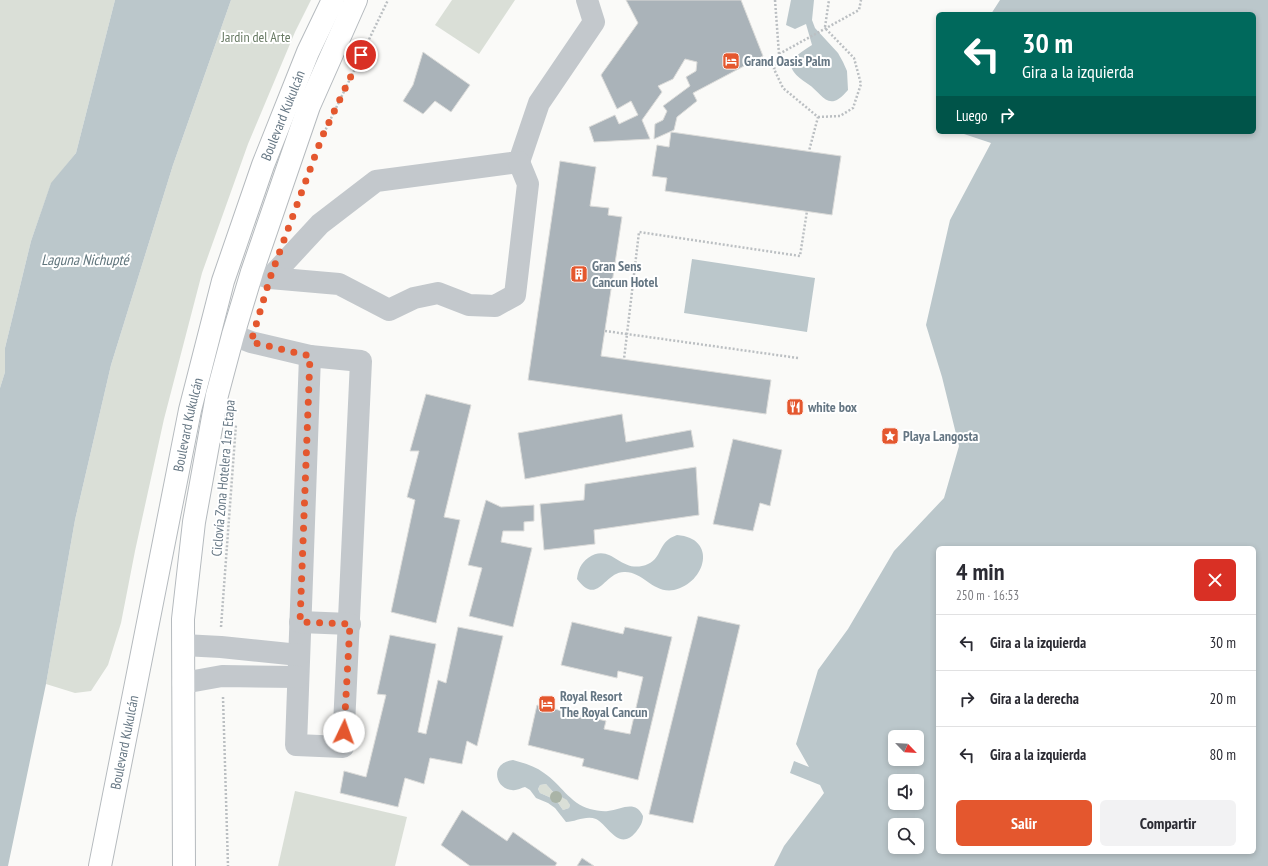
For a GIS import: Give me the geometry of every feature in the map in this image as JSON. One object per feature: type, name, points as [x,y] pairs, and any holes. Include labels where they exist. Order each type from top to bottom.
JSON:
[{"type":"main road","name":"Boulevard Kukulcán","points":[[100,866],[190,410],[223,281],[262,165],[308,52],[333,0]]},
{"type":"main road","name":"Boulevard Kukulcán","points":[[184,866],[183,619],[194,522],[218,395],[232,335],[261,275],[309,106],[356,0]]},
{"type":"lane","points":[[261,275],[339,284],[389,310],[414,298],[438,293],[469,305],[496,306],[515,295],[528,184],[520,162],[539,103],[594,22],[587,0]]},
{"type":"lane","points":[[261,275],[320,224],[376,181],[520,162]]},
{"type":"lane","points":[[232,335],[251,342],[310,356],[361,361],[350,624],[343,747],[296,746],[310,356]]},
{"type":"lane","points":[[300,622],[350,624]]},
{"type":"lane","points":[[183,645],[221,646],[299,655]]},
{"type":"lane","points":[[183,683],[222,676],[298,677]]},
{"type":"path","points":[[322,137],[388,0]]},
{"type":"path","points":[[775,0],[779,54],[774,68],[783,88],[818,117],[840,116],[853,108],[862,84],[854,58],[825,28]]},
{"type":"path","points":[[825,28],[829,0]]},
{"type":"path","points":[[779,54],[859,10],[861,0]]},
{"type":"path","points":[[809,151],[818,117]]},
{"type":"path","points":[[624,359],[639,232],[800,256],[807,211]]},
{"type":"path","points":[[605,331],[798,358]]},
{"type":"path","name":"Ciclovía Zona Hotelera 1ra Etapa","points":[[221,646],[236,423]]},
{"type":"path","points":[[222,676],[228,866]]},
{"type":"green space","points":[[0,0],[115,0],[76,153],[51,184],[31,241],[5,348],[5,372],[0,388]]},
{"type":"green space","name":"Jardin del Arte","points":[[231,0],[311,0],[295,32],[248,144],[202,273],[164,419],[121,623],[108,665],[91,691],[75,693],[46,684],[75,520],[111,365],[173,165]]},
{"type":"green space","points":[[452,0],[515,0],[479,54],[435,25]]},
{"type":"green space","points":[[546,784],[554,793],[568,800],[570,805],[569,808],[563,810],[556,800],[540,793],[538,789],[540,785]]},
{"type":"green space","points":[[295,791],[407,817],[395,866],[278,866]]},
{"type":"water","name":"Laguna Nichupté","points":[[115,0],[231,0],[173,165],[111,365],[75,520],[46,684],[8,866],[0,866],[0,388],[5,372],[5,348],[31,241],[51,183],[76,153]]},
{"type":"water","points":[[791,0],[814,0],[812,20],[815,28],[838,53],[847,71],[848,90],[835,101],[826,100],[794,72],[792,63],[794,59],[798,54],[812,45],[806,24],[795,29],[786,25]]},
{"type":"water","points":[[1000,0],[1268,0],[1268,866],[774,866],[784,846],[824,793],[820,785],[790,773],[794,761],[809,767],[796,744],[818,670],[848,629],[894,551],[944,498],[959,446],[942,377],[926,325],[950,220],[991,143],[964,134],[1256,134],[1256,12],[992,12]]},
{"type":"water","points":[[692,259],[815,278],[807,332],[684,313]]},
{"type":"water","points":[[677,535],[690,538],[698,544],[703,552],[703,561],[700,570],[694,579],[685,586],[674,590],[660,589],[637,575],[624,572],[617,573],[601,586],[590,590],[584,587],[577,579],[582,564],[588,558],[596,554],[602,553],[609,555],[627,565],[642,566],[653,561],[662,546],[670,538]]},
{"type":"water","points":[[513,760],[537,768],[550,777],[576,802],[590,809],[606,811],[627,807],[636,808],[643,816],[641,824],[636,832],[630,837],[619,839],[596,819],[584,818],[566,822],[555,808],[536,798],[530,790],[525,787],[517,790],[506,789],[499,781],[497,776],[500,766],[505,762]],"holes":[[[546,784],[554,793],[567,800],[570,805],[569,808],[563,810],[556,800],[540,793],[538,789],[540,785]]]},
{"type":"building","points":[[626,0],[741,0],[763,56],[693,93],[697,101],[677,117],[674,130],[654,139],[655,124],[663,120],[667,111],[663,106],[690,86],[686,77],[696,71],[697,62],[685,59],[673,79],[658,86],[662,92],[642,120],[650,139],[594,142],[589,127],[615,115],[619,124],[638,115],[631,101],[617,109],[601,75],[638,23]]},
{"type":"building","points":[[423,52],[470,85],[451,112],[435,101],[423,114],[403,101],[413,85]]},
{"type":"building","points":[[671,132],[841,156],[832,215],[665,191],[667,178],[652,176],[657,145],[669,147]]},
{"type":"building","name":"Gran Sens Cancun Hotel","points":[[560,161],[596,167],[590,206],[609,208],[608,215],[622,217],[601,356],[771,380],[766,414],[528,380]]},
{"type":"building","points":[[426,394],[471,405],[444,517],[460,520],[436,623],[391,612],[415,500],[407,497],[419,451],[410,451]]},
{"type":"building","points":[[622,414],[626,442],[691,430],[694,447],[525,479],[518,433]]},
{"type":"building","points":[[733,439],[782,450],[770,506],[760,503],[753,531],[713,524]]},
{"type":"building","points":[[696,467],[699,515],[594,530],[595,544],[544,550],[540,504],[584,500],[585,484]]},
{"type":"building","points":[[486,500],[501,507],[534,505],[534,521],[524,522],[524,531],[503,531],[501,542],[532,548],[513,627],[469,616],[482,568],[468,565]]},
{"type":"building","points":[[698,616],[740,625],[693,823],[649,814]]},
{"type":"building","points":[[572,622],[623,634],[625,627],[672,637],[638,780],[582,766],[584,759],[528,745],[537,705],[606,721],[604,729],[630,734],[643,677],[618,671],[617,678],[561,665]]},
{"type":"building","points":[[458,627],[503,636],[477,746],[467,741],[462,764],[430,758],[424,784],[405,778],[398,807],[340,793],[344,771],[366,777],[386,695],[377,694],[390,635],[436,644],[418,732],[426,734],[438,680],[446,683]]},
{"type":"building","points":[[462,810],[507,841],[513,832],[557,863],[555,866],[470,866],[441,845]]},
{"type":"building","points":[[582,858],[594,866],[577,866]]},
{"type":"place","name":"Grand Oasis Palm","points":[[731,61]]},
{"type":"place","name":"Gran Sens Cancun Hotel","points":[[579,274]]},
{"type":"place","name":"white box","points":[[795,407]]},
{"type":"place","name":"Playa Langosta","points":[[890,436]]},
{"type":"place","name":"Royal Resort The Royal Cancun","points":[[547,704]]},
{"type":"route","points":[[344,732],[350,624],[300,622],[310,356],[251,342],[270,278],[322,137],[361,55]]}]
